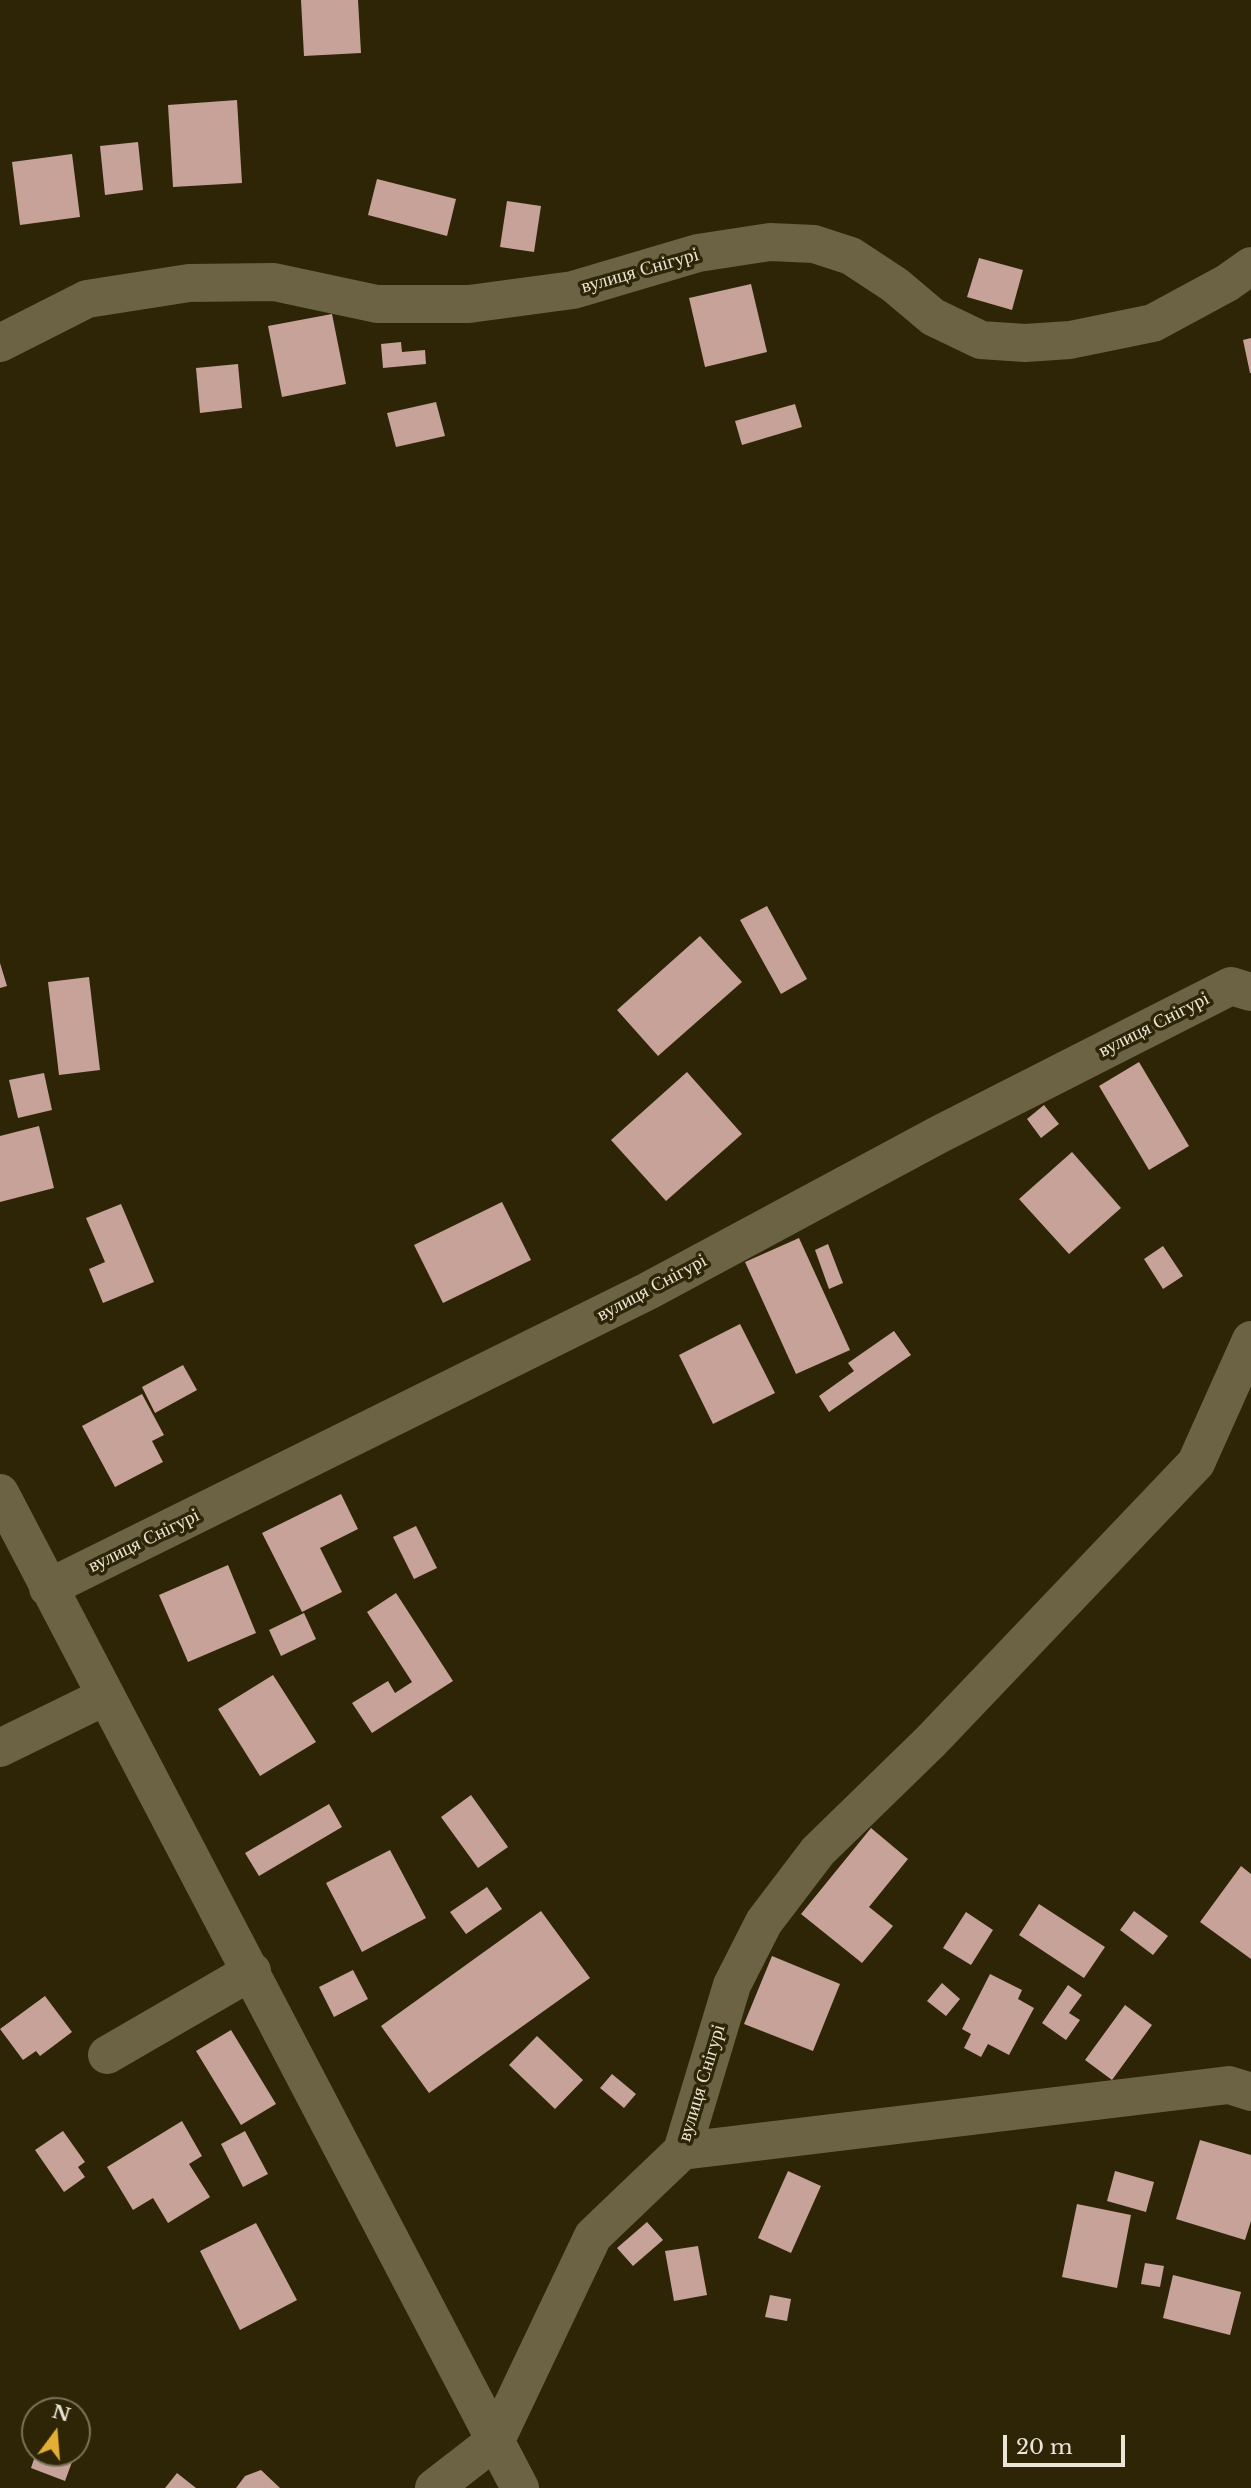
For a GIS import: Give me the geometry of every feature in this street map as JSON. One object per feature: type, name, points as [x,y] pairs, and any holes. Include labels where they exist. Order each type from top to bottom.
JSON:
[{"type":"street","name":"вулиця Снігурі","points":[[0,343],[87,299],[190,283],[274,282],[377,304],[470,304],[573,290],[698,253],[770,242],[814,244],[850,256],[895,285],[933,317],[981,340],[1070,340],[1153,323],[1227,283],[1251,266]]},
{"type":"street","name":"вулиця Снігурі","points":[[48,1588],[648,1291],[938,1135],[1231,986],[1251,992]]},
{"type":"street","name":"вулиця Снігурі","points":[[434,2488],[496,2440],[593,2236],[682,2151],[732,1985],[764,1922],[818,1851],[931,1741],[1196,1463],[1251,1340]]},
{"type":"street","points":[[0,1493],[520,2488]]},
{"type":"street","points":[[0,1748],[106,1696]]},
{"type":"street","points":[[107,2054],[252,1971]]},
{"type":"street","points":[[682,2151],[1229,2085],[1251,2092]]},
{"type":"building","points":[[301,0],[358,0],[361,53],[304,56]]},
{"type":"building","points":[[237,100],[242,183],[173,187],[168,105]]},
{"type":"building","points":[[138,142],[143,190],[105,195],[100,146]]},
{"type":"building","points":[[72,154],[80,217],[20,225],[12,162]]},
{"type":"building","points":[[377,179],[456,199],[447,236],[368,215]]},
{"type":"building","points":[[507,201],[541,206],[534,252],[500,247]]},
{"type":"building","points":[[979,258],[1023,270],[1012,310],[967,297]]},
{"type":"building","points":[[751,284],[767,352],[705,367],[689,298]]},
{"type":"building","points":[[332,314],[346,384],[282,397],[268,326]]},
{"type":"building","points":[[1251,338],[1251,373],[1250,373],[1243,340]]},
{"type":"building","points":[[401,342],[402,352],[425,350],[426,364],[383,368],[381,344]]},
{"type":"building","points":[[238,364],[242,408],[200,413],[196,368]]},
{"type":"building","points":[[436,402],[445,436],[396,447],[387,413]]},
{"type":"building","points":[[795,404],[802,427],[742,445],[735,421]]},
{"type":"building","points":[[767,906],[807,979],[781,994],[740,920]]},
{"type":"building","points":[[700,936],[742,982],[658,1056],[617,1010]]},
{"type":"building","points":[[0,963],[7,986],[0,988]]},
{"type":"building","points":[[89,977],[100,1070],[59,1075],[48,982]]},
{"type":"building","points":[[1139,1062],[1189,1146],[1149,1170],[1099,1086]]},
{"type":"building","points":[[687,1072],[742,1134],[666,1201],[611,1140]]},
{"type":"building","points":[[44,1073],[52,1110],[18,1118],[9,1080]]},
{"type":"building","points":[[1044,1105],[1059,1124],[1041,1138],[1027,1119]]},
{"type":"building","points":[[39,1126],[54,1188],[0,1202],[0,1136]]},
{"type":"building","points":[[1072,1152],[1121,1208],[1069,1254],[1019,1199]]},
{"type":"building","points":[[502,1202],[531,1260],[443,1303],[414,1245]]},
{"type":"building","points":[[121,1204],[154,1282],[103,1303],[89,1269],[105,1262],[86,1218]]},
{"type":"building","points":[[799,1238],[850,1350],[796,1374],[745,1262]]},
{"type":"building","points":[[828,1244],[843,1283],[829,1289],[815,1250]]},
{"type":"building","points":[[1163,1246],[1183,1276],[1163,1289],[1144,1259]]},
{"type":"building","points":[[740,1324],[775,1393],[713,1424],[679,1355]]},
{"type":"building","points":[[894,1331],[911,1355],[829,1412],[819,1396],[854,1371],[848,1363]]},
{"type":"building","points":[[183,1365],[197,1390],[155,1413],[142,1387]]},
{"type":"building","points":[[142,1394],[164,1435],[152,1441],[163,1462],[115,1487],[82,1426]]},
{"type":"building","points":[[341,1494],[358,1529],[320,1548],[342,1592],[302,1612],[262,1533]]},
{"type":"building","points":[[416,1526],[437,1568],[414,1579],[393,1537]]},
{"type":"building","points":[[228,1565],[256,1633],[188,1662],[159,1595]]},
{"type":"building","points":[[396,1593],[453,1681],[372,1733],[352,1703],[388,1681],[395,1693],[412,1682],[367,1612]]},
{"type":"building","points":[[304,1613],[316,1639],[281,1656],[269,1630]]},
{"type":"building","points":[[273,1675],[316,1742],[260,1776],[218,1709]]},
{"type":"building","points":[[471,1795],[508,1847],[478,1868],[441,1817]]},
{"type":"building","points":[[329,1804],[342,1827],[259,1876],[245,1853]]},
{"type":"building","points":[[871,1828],[908,1859],[869,1907],[893,1926],[862,1963],[801,1914]]},
{"type":"building","points":[[390,1850],[426,1918],[362,1952],[326,1883]]},
{"type":"building","points":[[1241,1866],[1251,1874],[1251,1959],[1200,1922]]},
{"type":"building","points":[[487,1887],[502,1909],[466,1934],[450,1912]]},
{"type":"building","points":[[1039,1904],[1105,1947],[1084,1978],[1019,1935]]},
{"type":"building","points":[[541,1911],[590,1978],[429,2093],[381,2026]]},
{"type":"building","points":[[1134,1911],[1168,1936],[1153,1955],[1120,1930]]},
{"type":"building","points":[[966,1912],[993,1930],[971,1965],[943,1948]]},
{"type":"building","points":[[772,1956],[840,1984],[813,2051],[744,2024]]},
{"type":"building","points":[[353,1970],[368,1999],[334,2017],[319,1987]]},
{"type":"building","points":[[990,1974],[1022,1990],[1018,1999],[1034,2008],[1009,2055],[988,2044],[981,2057],[964,2048],[971,2034],[962,2029]]},
{"type":"building","points":[[942,1983],[960,1999],[946,2016],[927,2001]]},
{"type":"building","points":[[1068,1985],[1082,1995],[1069,2013],[1080,2020],[1066,2040],[1042,2023]]},
{"type":"building","points":[[45,1996],[72,2032],[40,2056],[36,2051],[23,2060],[0,2029]]},
{"type":"building","points":[[1125,2005],[1152,2025],[1112,2080],[1085,2060]]},
{"type":"building","points":[[231,2030],[276,2104],[241,2125],[196,2051]]},
{"type":"building","points":[[537,2036],[583,2080],[555,2109],[509,2065]]},
{"type":"building","points":[[612,2074],[636,2094],[624,2108],[600,2088]]},
{"type":"building","points":[[182,2121],[202,2156],[189,2164],[210,2197],[168,2223],[153,2198],[133,2210],[107,2167]]},
{"type":"building","points":[[63,2131],[85,2162],[78,2167],[85,2177],[64,2192],[35,2150]]},
{"type":"building","points":[[245,2131],[268,2174],[243,2187],[221,2144]]},
{"type":"building","points":[[1200,2140],[1251,2155],[1251,2221],[1245,2240],[1176,2219]]},
{"type":"building","points":[[788,2171],[821,2186],[791,2253],[758,2238]]},
{"type":"building","points":[[1115,2171],[1154,2182],[1146,2212],[1107,2201]]},
{"type":"building","points":[[1077,2204],[1131,2215],[1117,2288],[1062,2277]]},
{"type":"building","points":[[647,2222],[663,2240],[633,2266],[617,2248]]},
{"type":"building","points":[[256,2223],[297,2300],[240,2330],[200,2251]]},
{"type":"building","points":[[698,2246],[707,2295],[674,2301],[665,2251]]},
{"type":"building","points":[[1145,2263],[1164,2266],[1160,2287],[1141,2284]]},
{"type":"building","points":[[1173,2275],[1241,2292],[1230,2335],[1163,2318]]},
{"type":"building","points":[[770,2295],[791,2299],[787,2321],[765,2317]]},
{"type":"building","points":[[31,2467],[70,2467],[65,2481]]},
{"type":"building","points":[[261,2470],[280,2488],[236,2488],[245,2476]]},
{"type":"building","points":[[177,2473],[196,2488],[165,2488]]}]
